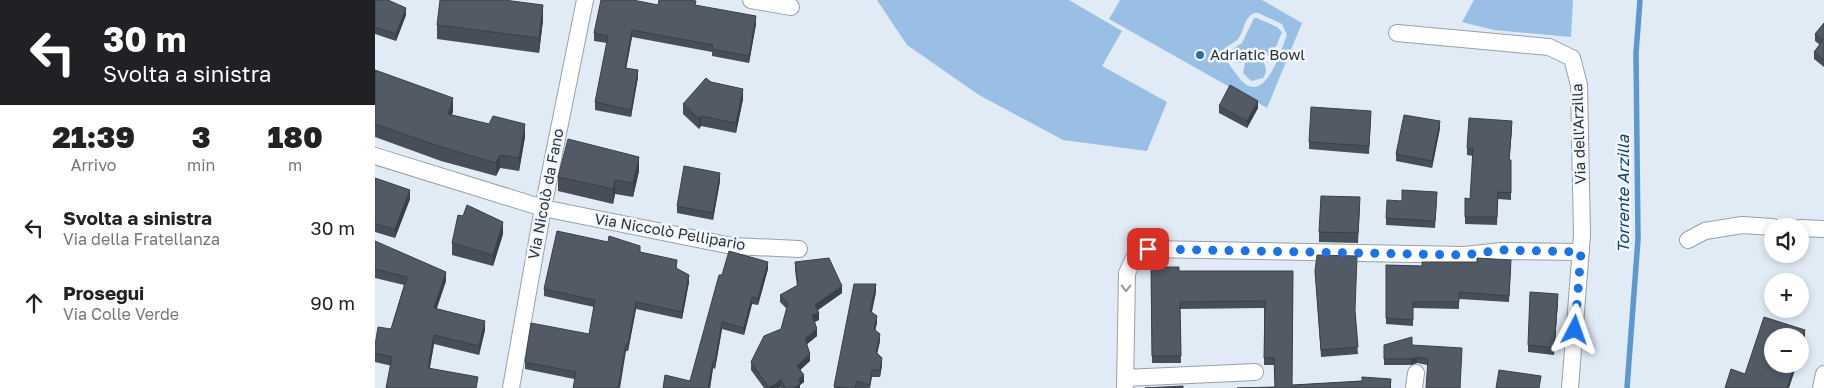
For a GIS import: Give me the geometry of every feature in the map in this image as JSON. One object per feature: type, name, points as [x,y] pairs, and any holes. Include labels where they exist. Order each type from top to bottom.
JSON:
[{"type":"street","name":"Via Nicolò da Fano","points":[[511,388],[543,208],[585,0]]},
{"type":"street","points":[[751,0],[791,7]]},
{"type":"street","name":"Via dell'Arzilla","points":[[1397,33],[1549,47],[1573,58],[1579,84],[1581,252],[1570,388]]},
{"type":"street","name":"Via Niccolò Pellipario","points":[[375,156],[543,208],[733,246],[799,249]]},
{"type":"street","points":[[1688,240],[1705,231],[1742,225],[1764,226]]},
{"type":"street","points":[[1809,228],[1824,229]]},
{"type":"street","points":[[1255,372],[1125,383],[1127,273],[1134,258],[1148,249],[1464,255],[1502,250],[1581,252]]},
{"type":"street","points":[[1821,388],[1824,374]]},
{"type":"shaded area","points":[[877,0],[1069,0],[1122,31],[1102,66],[1167,102],[1147,151],[1063,140],[979,95],[907,45]]},
{"type":"shaded area","name":"Adriatic Bowl","points":[[1120,0],[1262,0],[1302,23],[1267,108],[1109,19]],"holes":[[[1258,13],[1282,24],[1287,35],[1269,76],[1255,87],[1246,85],[1237,75],[1227,61],[1225,52],[1228,46],[1238,39],[1250,15]]]},
{"type":"shaded area","points":[[1474,0],[1573,0],[1571,37],[1494,30],[1462,22]]},
{"type":"shaded area","name":"Adriatic Bowl","points":[[1254,18],[1277,27],[1282,32],[1273,54],[1267,56],[1254,52],[1250,54],[1252,58],[1262,61],[1266,70],[1263,78],[1251,81],[1243,73],[1245,62],[1236,63],[1230,58],[1230,55],[1234,48],[1242,43]]},
{"type":"building","points":[[375,0],[388,0],[406,8],[396,34],[375,27]]},
{"type":"building","points":[[440,0],[504,0],[543,5],[539,38],[437,25]]},
{"type":"building","points":[[601,0],[633,0],[658,5],[659,0],[690,0],[696,1],[695,5],[756,16],[749,56],[712,49],[713,45],[632,30],[625,68],[638,70],[631,110],[595,102],[608,36],[594,33]]},
{"type":"building","points":[[1824,23],[1824,60],[1814,52],[1823,40],[1815,34]]},
{"type":"building","points":[[375,70],[453,98],[448,114],[489,124],[493,116],[525,124],[519,158],[500,155],[496,163],[441,147],[375,124]]},
{"type":"building","points":[[706,78],[711,82],[743,89],[736,123],[701,116],[699,119],[683,104]]},
{"type":"building","points":[[1230,85],[1258,101],[1247,121],[1219,106]]},
{"type":"building","points":[[1311,107],[1371,111],[1369,146],[1309,142]]},
{"type":"building","points":[[1404,115],[1440,121],[1432,161],[1396,154]]},
{"type":"building","points":[[1469,118],[1512,121],[1509,160],[1511,160],[1511,193],[1498,192],[1497,217],[1465,217],[1465,198],[1470,199],[1473,149],[1467,148]]},
{"type":"building","points":[[568,139],[639,157],[633,183],[615,180],[613,189],[558,177]]},
{"type":"building","points":[[684,166],[720,173],[713,213],[677,206]]},
{"type":"building","points":[[375,178],[410,190],[395,229],[375,224]]},
{"type":"building","points":[[1402,190],[1437,192],[1435,221],[1386,218],[1387,200],[1402,201]]},
{"type":"building","points":[[1321,196],[1360,197],[1358,233],[1319,232]]},
{"type":"building","points":[[467,205],[503,222],[493,255],[452,243],[458,215],[463,216]]},
{"type":"building","points":[[557,231],[608,242],[609,236],[640,246],[640,252],[677,260],[676,268],[689,275],[682,312],[636,302],[618,388],[573,388],[576,372],[525,362],[531,323],[589,334],[595,300],[544,289]]},
{"type":"building","points":[[375,241],[446,272],[434,308],[485,321],[479,346],[434,335],[428,368],[478,377],[476,388],[386,388],[392,357],[375,353],[378,327],[391,329],[407,277],[375,269]]},
{"type":"building","points":[[729,251],[768,262],[758,298],[752,297],[744,328],[722,322],[708,388],[663,388],[665,375],[690,381],[719,275],[722,275]]},
{"type":"building","points":[[1317,255],[1357,256],[1355,310],[1358,347],[1321,350],[1315,271]]},
{"type":"building","points":[[829,258],[842,286],[815,305],[819,313],[812,315],[817,329],[805,339],[810,354],[797,366],[804,375],[799,379],[800,384],[794,388],[785,388],[781,380],[769,388],[751,362],[764,336],[781,329],[788,303],[780,295],[798,285],[795,262]]},
{"type":"building","points":[[1477,258],[1511,260],[1509,296],[1459,292],[1459,302],[1413,302],[1413,320],[1386,318],[1386,265],[1422,266],[1422,262],[1477,262]]},
{"type":"building","points":[[1151,267],[1179,267],[1179,271],[1293,271],[1292,385],[1362,381],[1362,377],[1391,379],[1390,388],[1237,388],[1275,387],[1274,358],[1264,358],[1265,301],[1180,302],[1181,356],[1152,356]]},
{"type":"building","points":[[854,284],[876,284],[870,311],[877,316],[874,329],[880,334],[876,352],[882,358],[880,370],[872,370],[870,385],[857,381],[855,388],[845,388],[834,386]]},
{"type":"building","points":[[1530,292],[1558,294],[1554,348],[1528,345]]},
{"type":"building","points":[[1764,317],[1799,328],[1764,328],[1764,373],[1792,373],[1787,388],[1725,388],[1731,369],[1745,374]]},
{"type":"building","points":[[1412,337],[1412,345],[1462,348],[1460,388],[1426,388],[1428,359],[1417,357],[1411,359],[1384,359],[1384,345]]},
{"type":"building","points":[[1499,370],[1541,376],[1539,388],[1496,388]]},
{"type":"building","points":[[1183,386],[1183,388],[1145,388]]},
{"type":"waterway","name":"Torrente Arzilla","points":[[1627,388],[1638,239],[1636,53],[1640,0]]},
{"type":"place","name":"Adriatic Bowl","points":[[1200,55]]},
{"type":"route","points":[[1148,249],[1464,255],[1502,250],[1581,252],[1575,330]]}]
